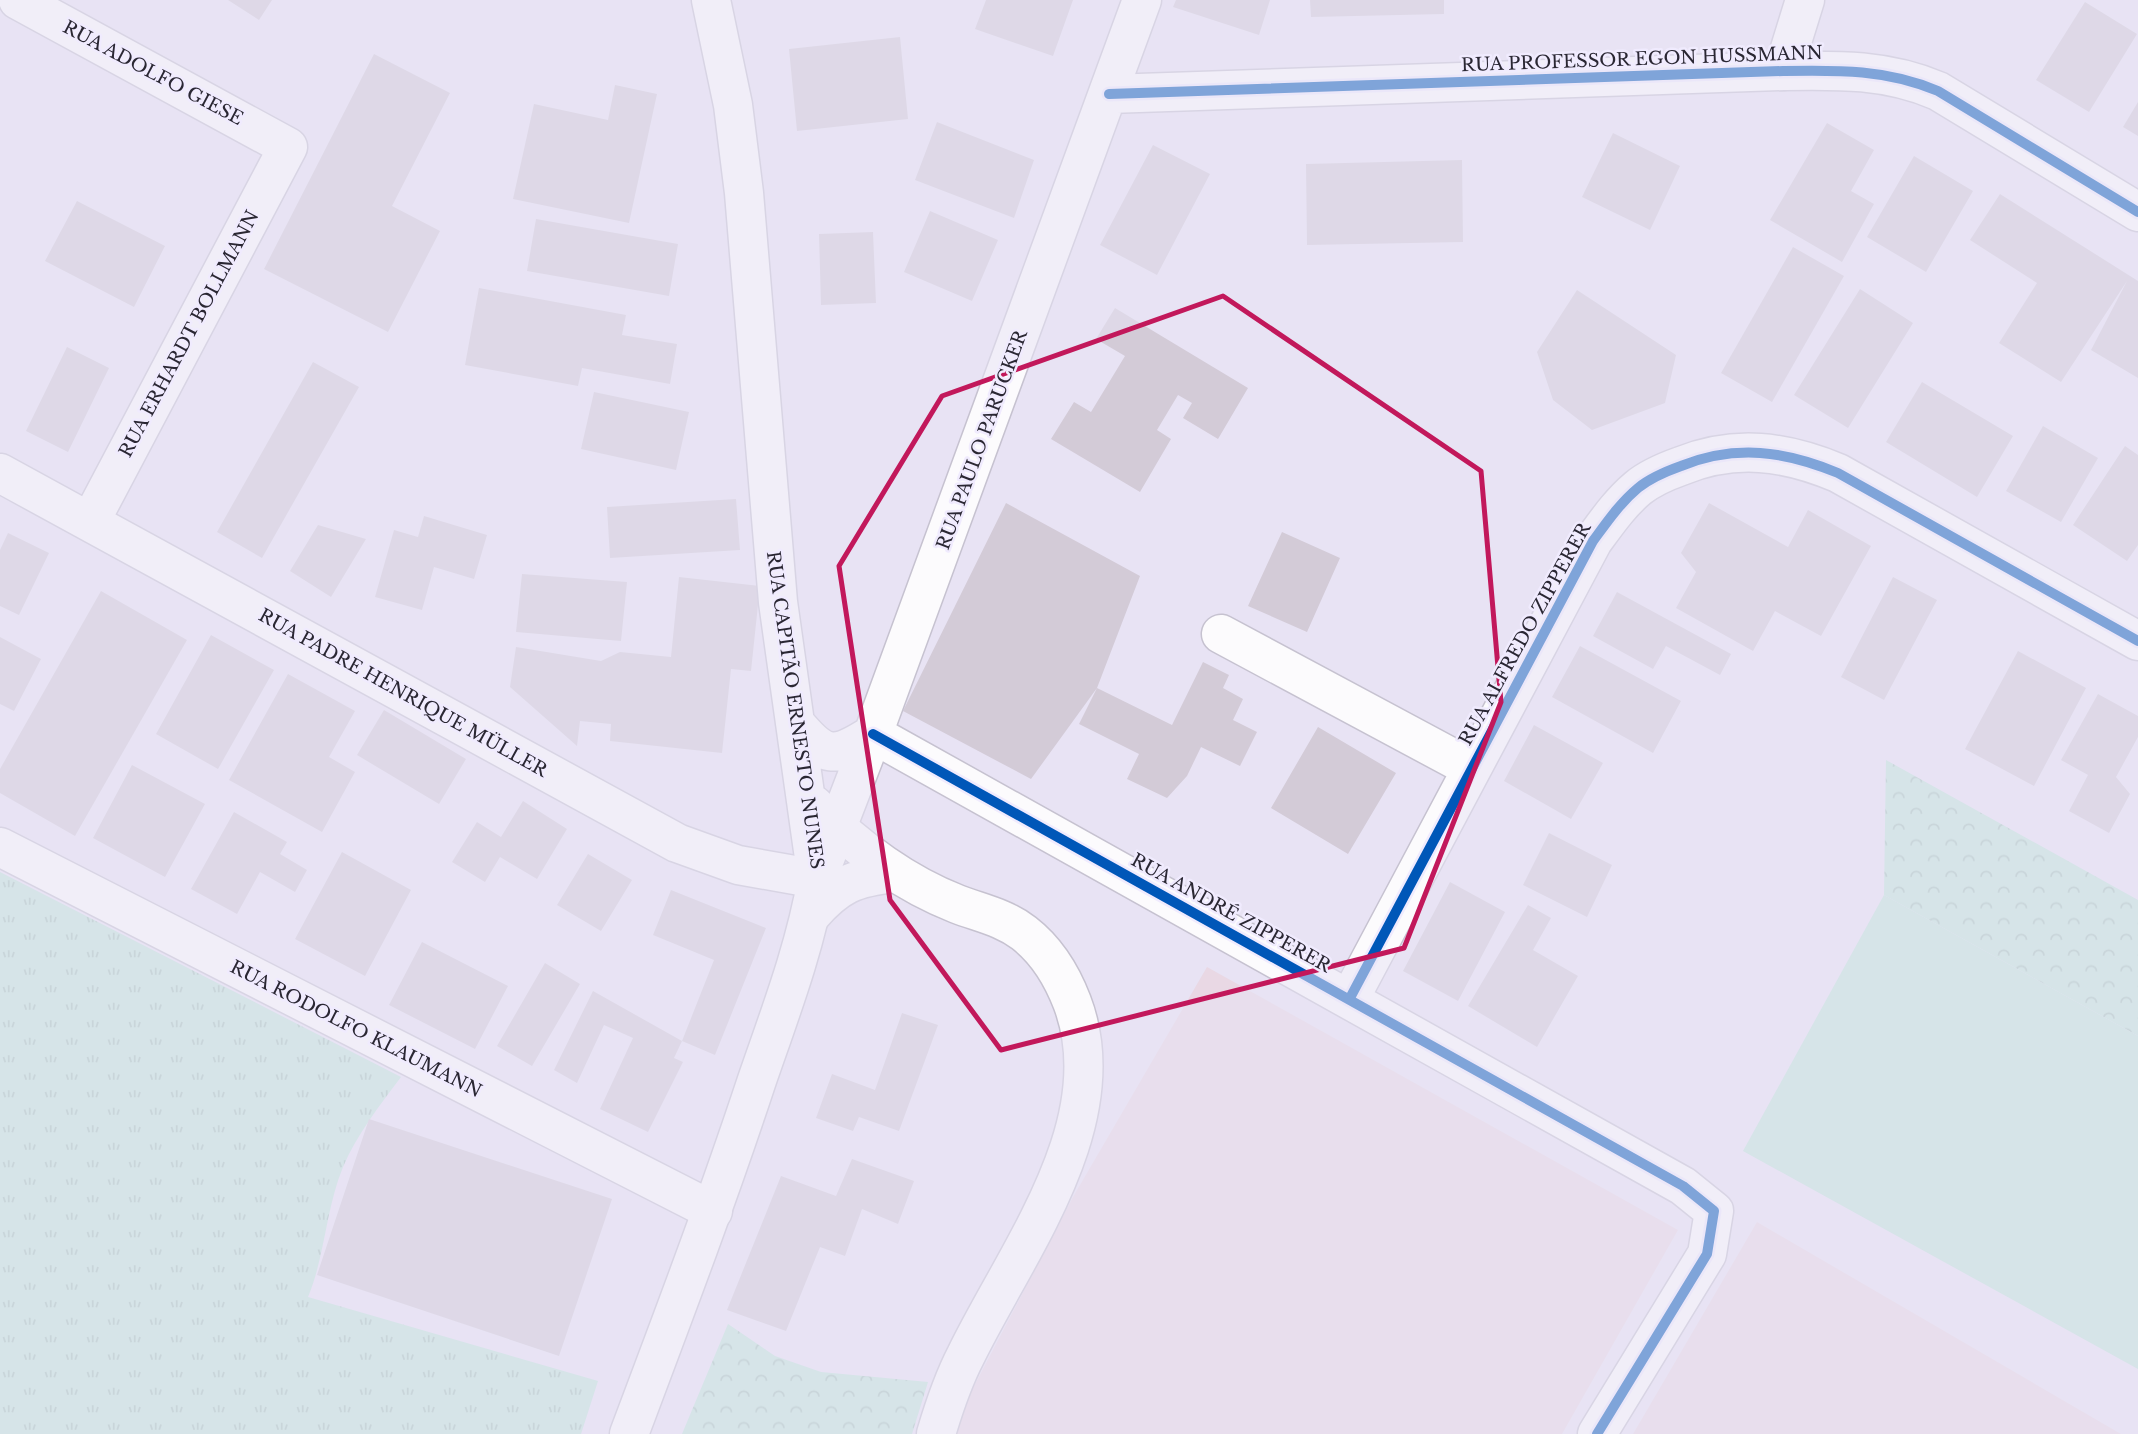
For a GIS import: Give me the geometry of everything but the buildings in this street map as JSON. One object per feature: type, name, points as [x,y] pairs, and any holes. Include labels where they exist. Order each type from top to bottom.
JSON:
[{"type":"street","name":"RUA ADOLFO GIESE","points":[[18,0],[288,147]]},
{"type":"street","name":"RUA CAPITÃO ERNESTO NUNES","points":[[629,1434],[713,1211],[814,897],[795,723],[778,602],[744,194],[733,105],[711,0]]},
{"type":"street","name":"RUA PAULO PARUCKER","points":[[814,897],[836,827],[873,734],[1142,0]]},
{"type":"street","points":[[1783,71],[1805,0]]},
{"type":"street","name":"RUA PROFESSOR EGON HUSSMANN","points":[[1109,94],[1841,69],[1909,78],[1938,91],[2138,212]]},
{"type":"street","name":"RUA ERHARDT BOLLMANN","points":[[90,522],[288,147]]},
{"type":"street","name":"RUA ALFREDO ZIPPERER","points":[[1350,998],[1574,574],[1615,511],[1640,486],[1701,458],[1743,450],[1780,453],[1838,473],[2138,641]]},
{"type":"street","name":"RUA PADRE HENRIQUE MÜLLER","points":[[0,473],[677,844],[738,865],[814,897]]},
{"type":"street","points":[[1221,634],[1471,768]]},
{"type":"street","points":[[795,723],[815,746],[833,754],[850,749],[873,734]]},
{"type":"street","name":"RUA ANDRÉ ZIPPERER","points":[[873,734],[1683,1186],[1714,1211],[1707,1254],[1597,1434]]},
{"type":"street","points":[[803,794],[864,853],[894,873],[956,904],[999,917],[1025,933],[1045,954],[1065,983],[1078,1018],[1084,1062],[1079,1111],[1066,1158],[1049,1198],[965,1356],[936,1434]]},
{"type":"street","name":"RUA RODOLFO KLAUMANN","points":[[0,847],[713,1211]]},
{"type":"street","points":[[814,897],[863,877],[894,873]]},
{"type":"highlighted area","points":[[1223,296],[1481,471],[1501,702],[1404,948],[1001,1050],[890,900],[839,566],[942,396]]},
{"type":"shaded area","points":[[1207,967],[1678,1230],[1562,1434],[949,1434],[1073,1197]]},
{"type":"shaded area","points":[[1757,1222],[2121,1434],[1633,1434]]},
{"type":"green space","points":[[1886,760],[2138,900],[2138,1036],[1884,895]]},
{"type":"green space","points":[[0,872],[401,1077],[362,1131],[343,1167],[308,1297],[598,1381],[581,1434],[0,1434]]},
{"type":"green space","points":[[1884,895],[2138,1036],[2138,1369],[1743,1151]]},
{"type":"green space","points":[[728,1324],[775,1356],[821,1372],[928,1382],[912,1434],[682,1434]]},
{"type":"cycle path","points":[[1109,94],[1783,71],[1862,72],[1900,78],[1938,91],[2138,212]]},
{"type":"cycle path","points":[[1350,998],[1593,541],[1631,494],[1664,473],[1701,459],[1741,453],[1780,455],[1818,465],[1838,473],[2138,641]]},
{"type":"cycle path","points":[[873,734],[1683,1186],[1714,1211],[1707,1254],[1597,1434]]}]
